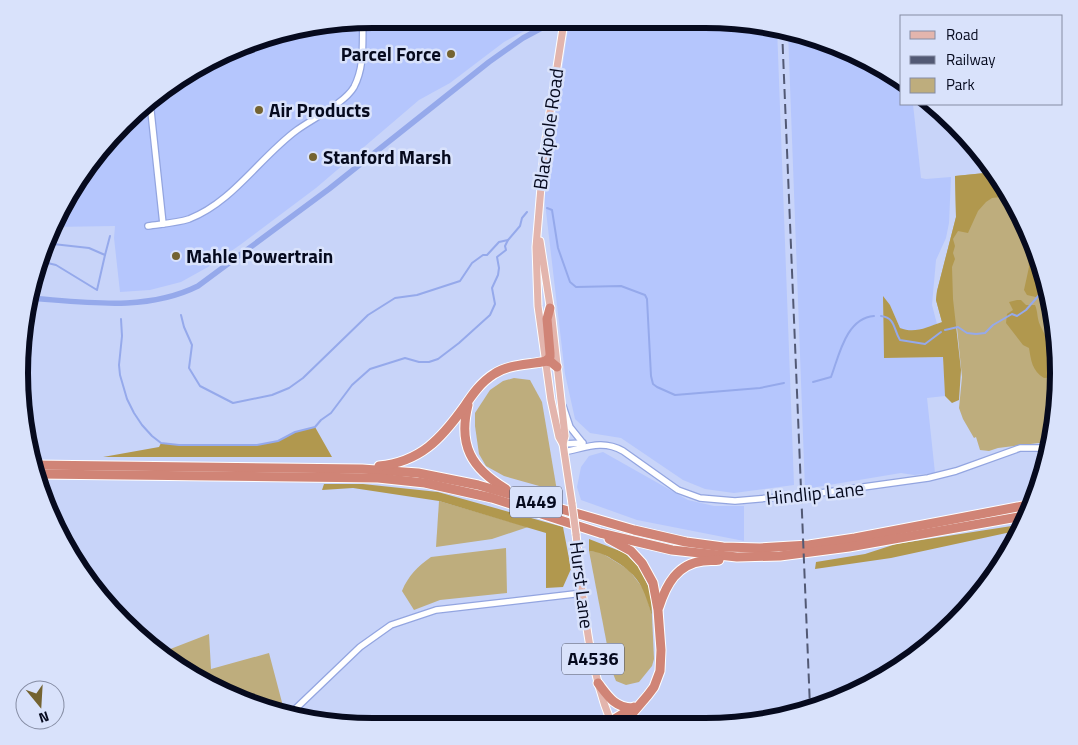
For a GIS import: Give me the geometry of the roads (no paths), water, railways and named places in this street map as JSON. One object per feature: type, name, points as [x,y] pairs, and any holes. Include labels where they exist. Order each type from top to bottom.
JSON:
[{"type":"highway","points":[[546,361],[550,356],[546,319],[550,308]]},
{"type":"highway","points":[[362,470],[396,463],[420,454],[431,447],[448,430],[481,383],[495,373],[513,367],[546,361],[551,362],[557,367]]},
{"type":"highway","points":[[469,400],[464,420],[464,435],[470,455],[475,464],[488,477],[515,495]]},
{"type":"highway","name":"A449","points":[[40,465],[362,470],[418,473],[478,485],[634,530],[678,540],[723,547],[760,548],[809,545],[1024,506]]},
{"type":"highway","name":"A449","points":[[43,474],[378,478],[425,483],[492,498],[600,533],[672,550],[737,557],[780,556],[849,547],[1019,517]]},
{"type":"highway","points":[[600,533],[630,551],[642,563],[653,583],[658,610],[661,650],[660,671],[654,686],[636,707],[618,718]]},
{"type":"highway","points":[[658,610],[663,592],[672,577],[685,567],[702,561],[737,557]]},
{"type":"highway","points":[[598,683],[614,703],[622,706],[636,707]]},
{"type":"highway","points":[[629,718],[636,712],[636,707]]},
{"type":"main road","name":"Blackpole Road","points":[[563,28],[544,152],[536,247],[538,306],[556,428],[558,437],[563,444]]},
{"type":"main road","name":"Blackpole Road","points":[[538,236],[550,308],[565,436],[563,444],[572,504]]},
{"type":"main road","name":"Hurst Lane","points":[[572,504],[582,593],[598,683],[610,718]]},
{"type":"street","points":[[148,226],[188,219],[216,203],[284,140],[330,109],[351,90],[360,73],[363,55],[363,28]]},
{"type":"street","points":[[151,108],[163,224]]},
{"type":"street","points":[[561,402],[565,408],[570,427],[582,442]]},
{"type":"street","name":"Hindlip Lane","points":[[563,444],[582,442],[589,445]]},
{"type":"street","name":"Hindlip Lane","points":[[564,452],[589,445],[604,445],[618,448],[678,490],[700,498],[735,501],[813,494],[928,478],[956,471],[1020,448],[1042,448]]},
{"type":"street","points":[[295,709],[360,646],[391,625],[436,610],[582,593]]},
{"type":"waterway","points":[[35,299],[93,303],[136,302],[178,294],[198,286],[329,189],[489,62],[523,38],[542,28]]},
{"type":"waterway","points":[[547,208],[552,210],[558,248],[570,282],[576,287],[621,286],[645,295],[647,299],[651,376],[653,384],[657,387],[675,395],[760,388],[784,383]]},
{"type":"waterway","points":[[121,319],[122,336],[119,365],[127,399],[142,425],[161,443],[179,445],[257,445],[278,441],[295,432],[315,427],[331,413],[352,385],[370,369],[405,358],[419,362],[429,362],[438,359],[490,315],[495,304],[492,288],[498,275],[497,257],[506,250],[505,246],[508,240],[520,226],[522,218],[527,212]]},
{"type":"waterway","points":[[105,255],[110,236]]},
{"type":"waterway","points":[[181,315],[192,345],[189,368],[200,386],[233,403],[272,395],[289,388],[303,378],[368,315],[395,298],[417,295],[460,281],[472,263],[483,255],[487,255],[499,242],[508,240]]},
{"type":"waterway","points":[[46,263],[56,265],[97,290],[105,255],[89,248],[53,244]]},
{"type":"waterway","points":[[945,330],[958,327],[967,333],[985,333],[993,325],[1012,314],[1017,316],[1026,310],[1041,293]]},
{"type":"waterway","points":[[813,382],[831,377],[845,339],[850,331],[864,318],[874,316]]},
{"type":"waterway","points":[[881,316],[886,317],[892,322],[900,340],[925,344],[941,332]]},
{"type":"railway","points":[[782,36],[810,701]]},
{"type":"place","name":"Parcel Force","points":[[451,54]]},
{"type":"place","name":"Air Products","points":[[259,110]]},
{"type":"place","name":"Stanford Marsh","points":[[313,157]]},
{"type":"place","name":"Mahle Powertrain","points":[[176,256]]}]
